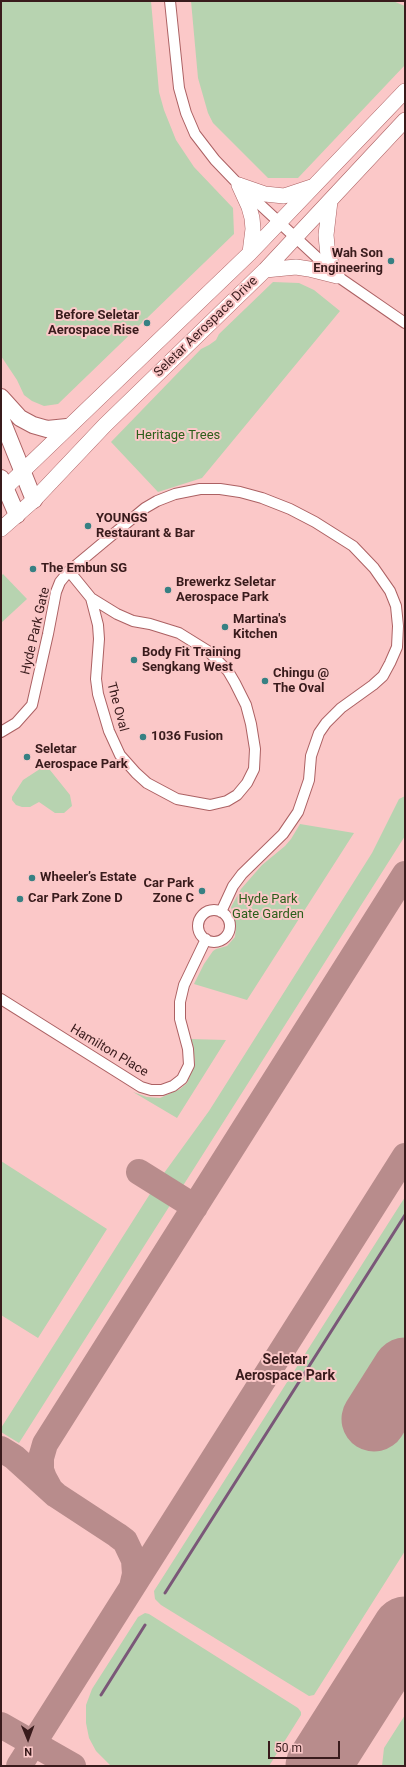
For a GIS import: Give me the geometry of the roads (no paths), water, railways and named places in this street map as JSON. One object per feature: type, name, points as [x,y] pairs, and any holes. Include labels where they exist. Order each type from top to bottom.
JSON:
[{"type":"main road","points":[[1,397],[20,418],[33,425],[47,429],[67,427]]},
{"type":"main road","points":[[1,418],[34,500]]},
{"type":"main road","points":[[2,486],[17,515]]},
{"type":"street","points":[[170,1],[179,88],[186,113],[195,134],[215,160],[279,224],[337,276],[405,323]]},
{"type":"street","name":"Seletar Aerospace Drive","points":[[2,486],[23,472],[67,427],[250,253],[405,91]]},
{"type":"street","name":"Seletar Aerospace Drive","points":[[1,528],[34,500],[110,420],[265,270],[405,120]]},
{"type":"street","points":[[239,185],[266,194],[284,196],[316,185]]},
{"type":"street","points":[[239,185],[249,207],[252,218],[253,229],[250,253]]},
{"type":"street","points":[[330,202],[326,234],[328,256],[337,276]]},
{"type":"street","points":[[265,270],[296,267],[337,276]]},
{"type":"street","name":"Hyde Park Gate","points":[[1,732],[16,723],[32,705],[56,592],[60,582],[69,571],[145,508],[157,501],[175,494],[200,489],[220,489],[240,492],[262,498],[290,509],[315,522],[353,546],[374,568],[390,591],[396,606],[398,626],[397,647],[383,676],[373,685],[340,708],[319,733],[312,751],[309,780],[298,812],[279,839],[242,874],[233,886],[221,912]]},
{"type":"street","name":"The Oval","points":[[69,571],[91,598],[117,614],[133,621],[167,628],[208,651],[221,664],[236,683],[246,705],[255,749],[254,769],[247,783],[237,795],[227,801],[210,805],[177,800],[147,783],[124,760],[113,742],[98,694],[96,679],[99,639],[98,625],[91,598]]},
{"type":"street","points":[[98,625],[104,616],[117,614]]},
{"type":"street","points":[[210,911],[221,912],[228,918],[230,923],[228,933],[225,937],[216,941],[206,939],[200,932],[199,922],[201,917],[210,911]]},
{"type":"street","name":"Hamilton Place","points":[[1,999],[141,1087],[152,1090],[162,1090],[173,1086],[182,1079],[189,1065],[188,1049],[180,1019],[180,1002],[184,985],[206,939]]},
{"type":"waterway","points":[[165,1593],[405,1215]]},
{"type":"waterway","points":[[101,1695],[145,1625]]},
{"type":"place","name":"Wah Son Engineering","points":[[391,261]]},
{"type":"place","name":"Before Seletar Aerospace Rise","points":[[147,323]]},
{"type":"place","name":"YOUNGS Restaurant & Bar","points":[[88,526]]},
{"type":"place","name":"The Embun SG","points":[[33,569]]},
{"type":"place","name":"Brewerkz Seletar Aerospace Park","points":[[168,590]]},
{"type":"place","name":"Martina's Kitchen","points":[[225,627]]},
{"type":"place","name":"Body Fit Training Sengkang West","points":[[134,660]]},
{"type":"place","name":"Chingu @ The Oval","points":[[265,681]]},
{"type":"place","name":"1036 Fusion","points":[[143,737]]},
{"type":"place","name":"Seletar Aerospace Park","points":[[27,757]]},
{"type":"place","name":"Wheeler’s Estate","points":[[32,878]]},
{"type":"place","name":"Car Park Zone C","points":[[202,891]]},
{"type":"place","name":"Car Park Zone D","points":[[20,899]]},
{"type":"district","name":"Seletar Aerospace Park","points":[[285,1368]]},
{"type":"park label","name":"Heritage Trees","points":[[178,436]]},
{"type":"park label","name":"Hyde Park Gate Garden","points":[[268,908]]}]
